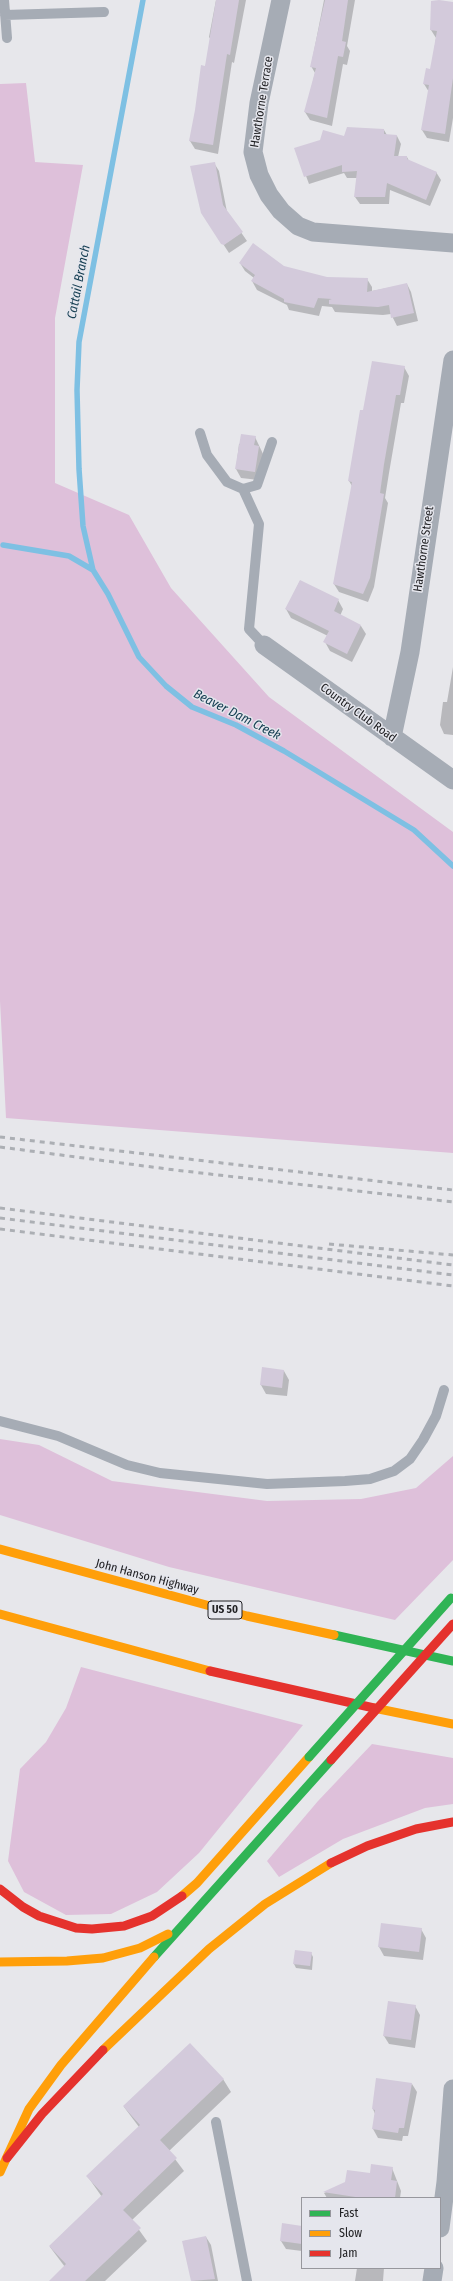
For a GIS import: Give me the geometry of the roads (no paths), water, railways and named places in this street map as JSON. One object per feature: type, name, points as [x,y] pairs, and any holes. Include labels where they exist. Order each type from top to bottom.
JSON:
[{"type":"highway","name":"John Hanson Highway","points":[[0,1549],[246,1616],[453,1661]]},
{"type":"highway","points":[[0,1889],[23,1907],[39,1916],[76,1928],[92,1929],[124,1926],[152,1916],[175,1902],[196,1883],[452,1597]]},
{"type":"highway","points":[[0,1614],[166,1660],[333,1700],[453,1724]]},
{"type":"highway","points":[[0,2172],[30,2109],[45,2085],[87,2033],[178,1928],[332,1760],[453,1624]]},
{"type":"highway","points":[[7,2158],[47,2109],[135,2018],[209,1949],[265,1904],[322,1868],[367,1846],[416,1829],[453,1822]]},
{"type":"highway","points":[[0,1962],[67,1961],[103,1958],[140,1948],[178,1928]]},
{"type":"street","name":"Hawthorne Terrace","points":[[281,0],[259,103],[254,152],[259,175],[269,195],[281,211],[298,226],[313,232],[453,243]]},
{"type":"street","name":"Hawthorne Street","points":[[392,737],[410,652],[445,456],[453,360]]},
{"type":"street","name":"Country Club Road","points":[[264,645],[453,780]]},
{"type":"street","points":[[441,2220],[446,2182],[453,2094]]},
{"type":"street","points":[[432,2281],[434,2269]]},
{"type":"lane","points":[[4,0],[7,38]]},
{"type":"lane","points":[[5,15],[104,12]]},
{"type":"lane","points":[[200,433],[207,455],[226,482],[243,489],[257,485],[272,442]]},
{"type":"lane","points":[[243,489],[259,524],[249,629],[264,645]]},
{"type":"lane","points":[[0,1421],[58,1436],[127,1465],[160,1473],[267,1484],[345,1481],[370,1479],[394,1471],[410,1459],[436,1416],[444,1390]]},
{"type":"lane","points":[[216,2122],[247,2281]]},
{"type":"waterway","name":"Cattail Branch","points":[[93,570],[83,526],[79,469],[77,390],[79,342],[143,0]]},
{"type":"waterway","name":"Beaver Dam Creek","points":[[3,545],[69,556],[93,570],[108,594],[139,657],[166,686],[192,707],[236,725],[284,751],[414,830],[453,866]]},
{"type":"railway","points":[[0,1137],[453,1190]]},
{"type":"railway","points":[[0,1147],[175,1170],[453,1202]]},
{"type":"railway","points":[[0,1208],[453,1265]]},
{"type":"railway","points":[[0,1218],[453,1275]]},
{"type":"railway","points":[[0,1229],[453,1286]]},
{"type":"railway","points":[[329,1244],[453,1255]]}]
